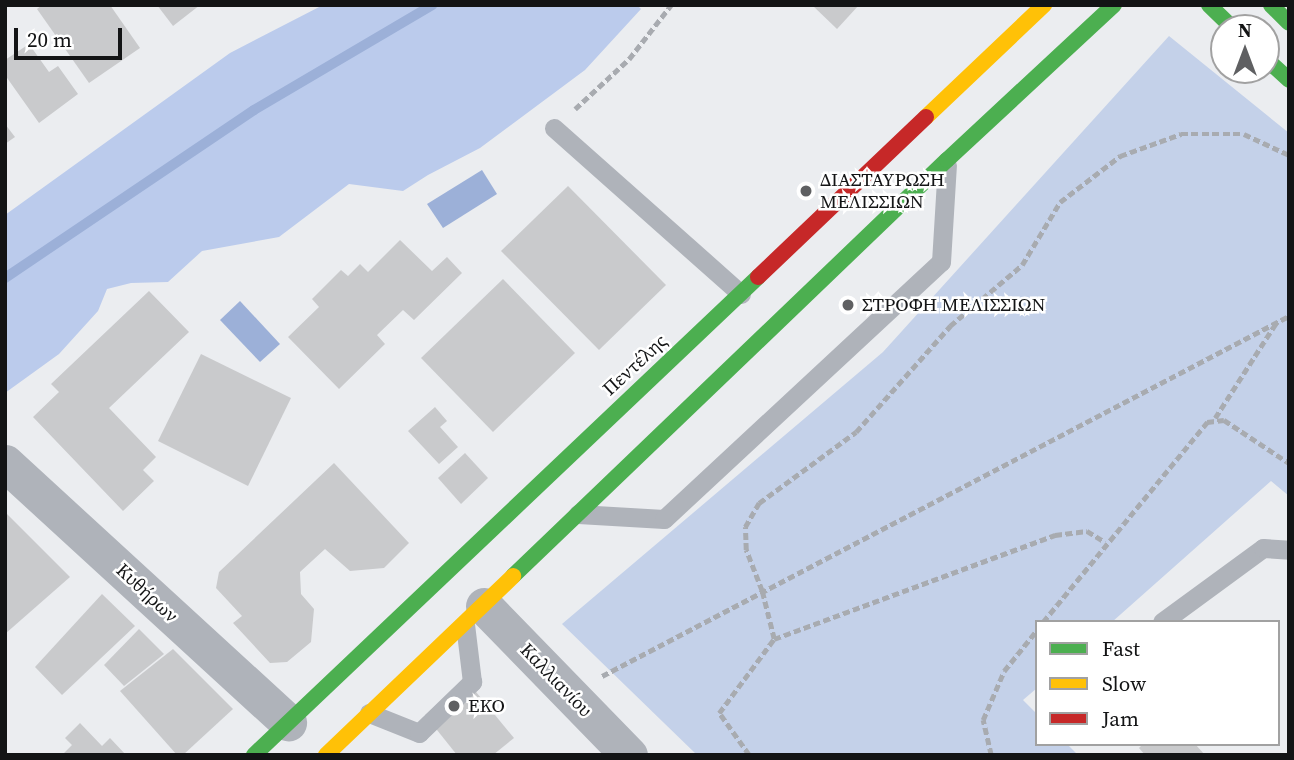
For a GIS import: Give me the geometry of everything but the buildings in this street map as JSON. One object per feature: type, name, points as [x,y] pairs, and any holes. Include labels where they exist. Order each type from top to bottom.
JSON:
[{"type":"main road","name":"Πεντέλης","points":[[254,755],[1044,5]]},
{"type":"main road","points":[[326,755],[947,160],[1114,5]]},
{"type":"main road","points":[[1270,5],[1289,23]]},
{"type":"main road","points":[[979,68],[1009,16]]},
{"type":"street","name":"Κυθήρων","points":[[5,463],[288,722]]},
{"type":"street","name":"Καλλιανίου","points":[[474,615],[574,698],[629,755]]},
{"type":"lane","points":[[554,128],[741,294]]},
{"type":"lane","points":[[578,514],[664,519],[941,262],[947,160]]},
{"type":"lane","points":[[1165,620],[1263,548],[1289,550]]},
{"type":"lane","points":[[369,713],[419,733],[472,682],[474,615]]},
{"type":"path","points":[[554,128],[629,59],[671,5]]},
{"type":"path","points":[[774,639],[762,592],[746,550],[745,527],[759,503],[856,432],[950,326],[1021,265],[1060,202],[1120,156],[1181,134],[1244,134],[1289,155]]},
{"type":"path","points":[[574,698],[609,670],[1289,316]]},
{"type":"path","points":[[1214,419],[1276,322]]},
{"type":"path","points":[[1045,620],[1105,542],[1207,422],[1214,419],[1224,420],[1289,463]]},
{"type":"path","points":[[749,755],[719,713],[774,639],[1055,535],[1087,531],[1105,542]]},
{"type":"path","points":[[991,755],[983,720],[1004,671],[1035,632]]},
{"type":"shaded area","points":[[323,5],[637,5],[641,9],[585,70],[480,148],[403,191],[349,184],[279,237],[202,251],[168,282],[131,283],[107,289],[98,311],[59,354],[5,393],[5,215],[230,53]]},
{"type":"shaded area","points":[[1169,36],[1210,69],[1210,84],[1228,84],[1289,133],[1289,496],[1271,481],[1114,620],[1035,620],[1035,690],[1023,700],[1035,712],[1035,746],[1069,746],[1078,755],[697,755],[562,624],[883,352]]},
{"type":"shaded area","points":[[482,170],[497,194],[443,228],[427,204]]},
{"type":"shaded area","points":[[240,301],[280,344],[260,362],[220,320]]},
{"type":"waterway","points":[[5,278],[254,110],[432,5]]},
{"type":"traffic: fast","points":[[513,576],[947,160],[1114,5]]},
{"type":"traffic: fast","points":[[1209,5],[1218,14]]},
{"type":"traffic: fast","points":[[1271,5],[1289,23]]},
{"type":"traffic: fast","points":[[1280,72],[1289,80]]},
{"type":"traffic: fast","points":[[254,755],[758,277]]},
{"type":"traffic: slow","points":[[926,117],[1044,5]]},
{"type":"traffic: slow","points":[[326,755],[513,576]]},
{"type":"traffic: jam","points":[[758,277],[926,117]]},
{"type":"place","name":"ΔΙΑΣΤΑΥΡΩΣΗ ΜΕΛΙΣΣΙΩΝ","points":[[806,191]]},
{"type":"place","name":"ΣΤΡΟΦΗ ΜΕΛΙΣΣΙΩΝ","points":[[848,305]]},
{"type":"place","name":"EKO","points":[[454,706]]}]
